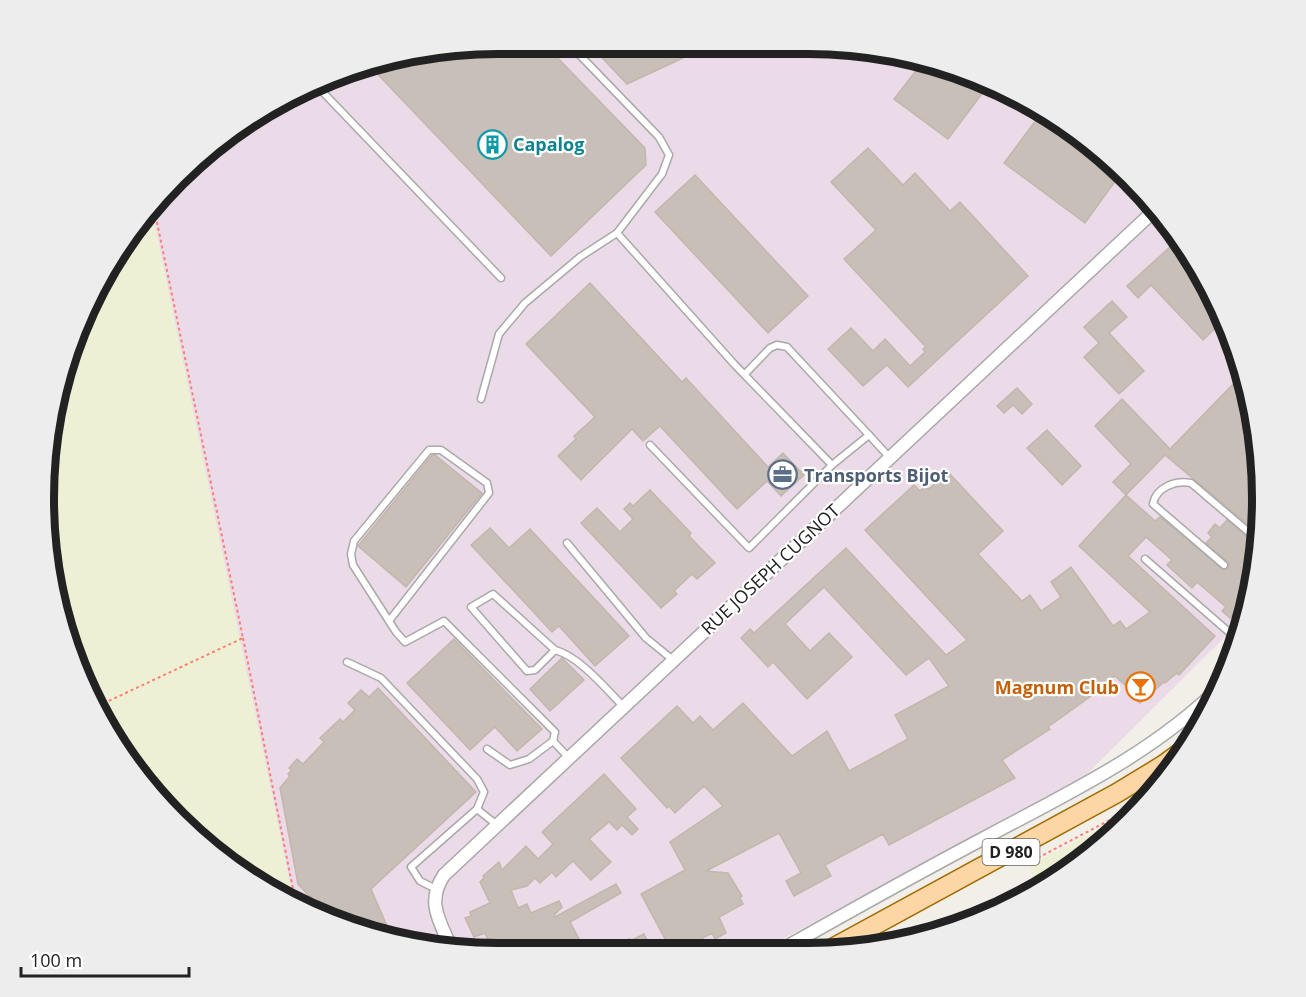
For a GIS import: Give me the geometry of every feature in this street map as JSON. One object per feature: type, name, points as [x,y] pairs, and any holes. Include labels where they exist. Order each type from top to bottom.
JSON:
[{"type":"main road","name":"D 980","points":[[846,941],[1006,855],[1163,765]]},
{"type":"street","name":"RUE JOSEPH CUGNOT","points":[[436,889],[444,875],[1150,215]]},
{"type":"street","points":[[793,943],[936,863],[1116,767],[1170,731],[1202,703]]},
{"type":"street","points":[[436,889],[434,899],[436,914],[447,940]]},
{"type":"lane","points":[[481,399],[499,334],[525,303],[580,257],[617,233],[662,174],[669,155],[659,137],[580,54]]},
{"type":"lane","points":[[322,91],[501,278]]},
{"type":"lane","points":[[617,233],[745,374],[832,465]]},
{"type":"lane","points":[[745,374],[770,348],[777,345],[787,348],[890,458]]},
{"type":"lane","points":[[650,445],[749,548],[832,465],[869,435]]},
{"type":"lane","points":[[388,621],[489,493],[487,483],[441,450],[429,450],[352,545],[353,566],[388,621],[405,642],[444,621],[555,732],[553,741],[530,759],[510,765],[487,749]]},
{"type":"lane","points":[[1224,564],[1153,504],[1157,495],[1166,486],[1180,481],[1191,483],[1250,534]]},
{"type":"lane","points":[[567,543],[646,638],[673,660]]},
{"type":"lane","points":[[1145,559],[1231,633]]},
{"type":"lane","points":[[555,650],[535,670],[527,671],[471,607],[493,594],[555,650],[564,652],[578,663],[624,707]]},
{"type":"lane","points":[[347,662],[381,678],[477,779],[484,792],[477,809],[411,867],[420,881],[436,889]]},
{"type":"lane","points":[[553,741],[569,758]]},
{"type":"lane","points":[[477,809],[497,825]]},
{"type":"path","points":[[156,216],[294,893]]},
{"type":"path","points":[[104,703],[243,638]]},
{"type":"path","points":[[1006,855],[1018,863],[1030,862],[1121,814]]},
{"type":"shaded area","points":[[498,54],[837,55],[923,69],[978,88],[1004,100],[1030,114],[1078,146],[1101,164],[1142,205],[1192,276],[1218,328],[1228,356],[1237,383],[1248,440],[1252,498],[1251,528],[1243,585],[1232,630],[1085,776],[775,943],[498,943],[440,939],[383,928],[328,909],[292,891],[154,218],[205,164],[276,114],[328,88],[383,69],[440,58]]},
{"type":"green space","points":[[154,218],[292,891],[252,868],[205,833],[164,792],[146,769],[114,721],[88,669],[69,614],[63,585],[55,528],[54,498],[58,440],[69,383],[88,328],[100,302],[129,252]]},
{"type":"green space","points":[[1112,823],[1078,851],[1034,880],[1029,866]]},
{"type":"building","points":[[554,54],[645,148],[646,165],[551,256],[375,72],[440,58],[469,55]]},
{"type":"building","points":[[598,54],[692,54],[627,84]]},
{"type":"building","points":[[918,68],[984,91],[948,139],[894,99]]},
{"type":"building","points":[[1037,118],[1078,146],[1117,179],[1085,223],[1004,163]]},
{"type":"building","points":[[868,148],[903,185],[915,173],[950,211],[960,202],[1028,276],[908,387],[887,365],[863,386],[828,349],[851,328],[873,351],[885,339],[910,366],[925,352],[923,349],[926,347],[844,259],[876,230],[831,182]]},
{"type":"building","points":[[695,175],[808,296],[768,333],[655,212]]},
{"type":"building","points":[[1171,246],[1192,276],[1217,326],[1203,340],[1151,285],[1138,298],[1127,286]]},
{"type":"building","points":[[590,283],[682,382],[686,378],[768,467],[783,453],[804,475],[781,496],[767,481],[737,509],[660,426],[643,441],[632,429],[581,480],[558,456],[576,439],[574,436],[595,417],[526,344]]},
{"type":"building","points":[[1112,301],[1127,317],[1109,333],[1144,371],[1119,394],[1084,357],[1099,343],[1084,327]]},
{"type":"building","points":[[1236,381],[1248,440],[1251,469],[1251,527],[1165,455],[1126,495],[1113,482],[1131,464],[1095,426],[1122,399],[1170,449]]},
{"type":"building","points":[[1017,388],[1032,404],[1022,414],[1013,405],[1004,413],[997,406]]},
{"type":"building","points":[[1047,430],[1081,466],[1062,485],[1027,448]]},
{"type":"building","points":[[432,455],[435,455],[482,493],[406,587],[358,546]]},
{"type":"building","points":[[948,472],[1003,531],[978,554],[1022,601],[1030,595],[1041,611],[1061,597],[1051,582],[1071,567],[1113,626],[1120,621],[1126,629],[1150,612],[1079,546],[1126,495],[1155,521],[1160,517],[1224,570],[1228,568],[1229,563],[1206,543],[1212,537],[1208,533],[1215,524],[1220,528],[1227,520],[1250,538],[1238,609],[1230,618],[1222,611],[1226,607],[1197,582],[1192,588],[1167,565],[1172,560],[1146,537],[1128,556],[1215,636],[1179,675],[1177,673],[1164,682],[1140,703],[1115,676],[1048,727],[1050,729],[1002,760],[1015,778],[889,845],[883,834],[825,865],[831,876],[794,896],[786,881],[801,873],[779,833],[706,871],[728,873],[742,896],[740,898],[743,904],[719,917],[726,933],[715,939],[712,933],[693,943],[667,943],[641,894],[685,870],[670,842],[723,806],[704,786],[675,813],[669,806],[667,808],[621,758],[677,706],[693,723],[700,716],[713,730],[743,703],[792,756],[827,731],[849,771],[908,739],[895,715],[949,686],[929,658],[906,675],[824,587],[785,624],[810,651],[829,633],[852,657],[807,699],[773,662],[768,667],[741,638],[750,629],[754,633],[846,548],[946,655],[967,640],[865,530],[914,485],[920,491],[926,486],[929,489]]},
{"type":"building","points":[[650,490],[691,533],[689,536],[715,563],[697,579],[692,574],[674,591],[677,594],[661,608],[581,523],[597,508],[620,532],[633,519],[624,509],[630,503],[633,506]]},
{"type":"building","points":[[490,528],[509,548],[530,529],[629,636],[595,666],[559,626],[552,632],[471,545]]},
{"type":"building","points":[[454,639],[542,729],[517,751],[495,727],[470,750],[407,683]]},
{"type":"building","points":[[562,658],[584,680],[550,711],[530,689]]},
{"type":"building","points":[[378,688],[476,792],[371,889],[388,929],[316,903],[298,884],[280,788],[290,776],[288,774],[292,770],[289,768],[297,759],[303,764],[324,742],[320,738],[340,719],[343,722],[355,710],[348,703],[361,690],[369,697]]},
{"type":"building","points":[[604,774],[636,809],[627,817],[638,829],[632,835],[622,825],[617,830],[609,822],[589,839],[611,862],[591,880],[573,861],[556,877],[552,872],[540,883],[535,878],[527,886],[511,890],[518,908],[527,904],[531,913],[559,901],[562,907],[554,915],[555,917],[616,884],[621,893],[570,922],[581,943],[489,943],[485,933],[474,937],[465,918],[471,916],[470,912],[490,903],[480,882],[483,876],[499,862],[502,870],[526,846],[538,859],[553,844],[542,832]]},
{"type":"building","points":[[644,934],[648,943],[622,943],[629,939],[632,940]]},
{"type":"place","name":"Capalog","points":[[492,144]]},
{"type":"place","name":"Transports Bijot","points":[[783,475]]},
{"type":"place","name":"Magnum Club","points":[[1140,687]]}]
